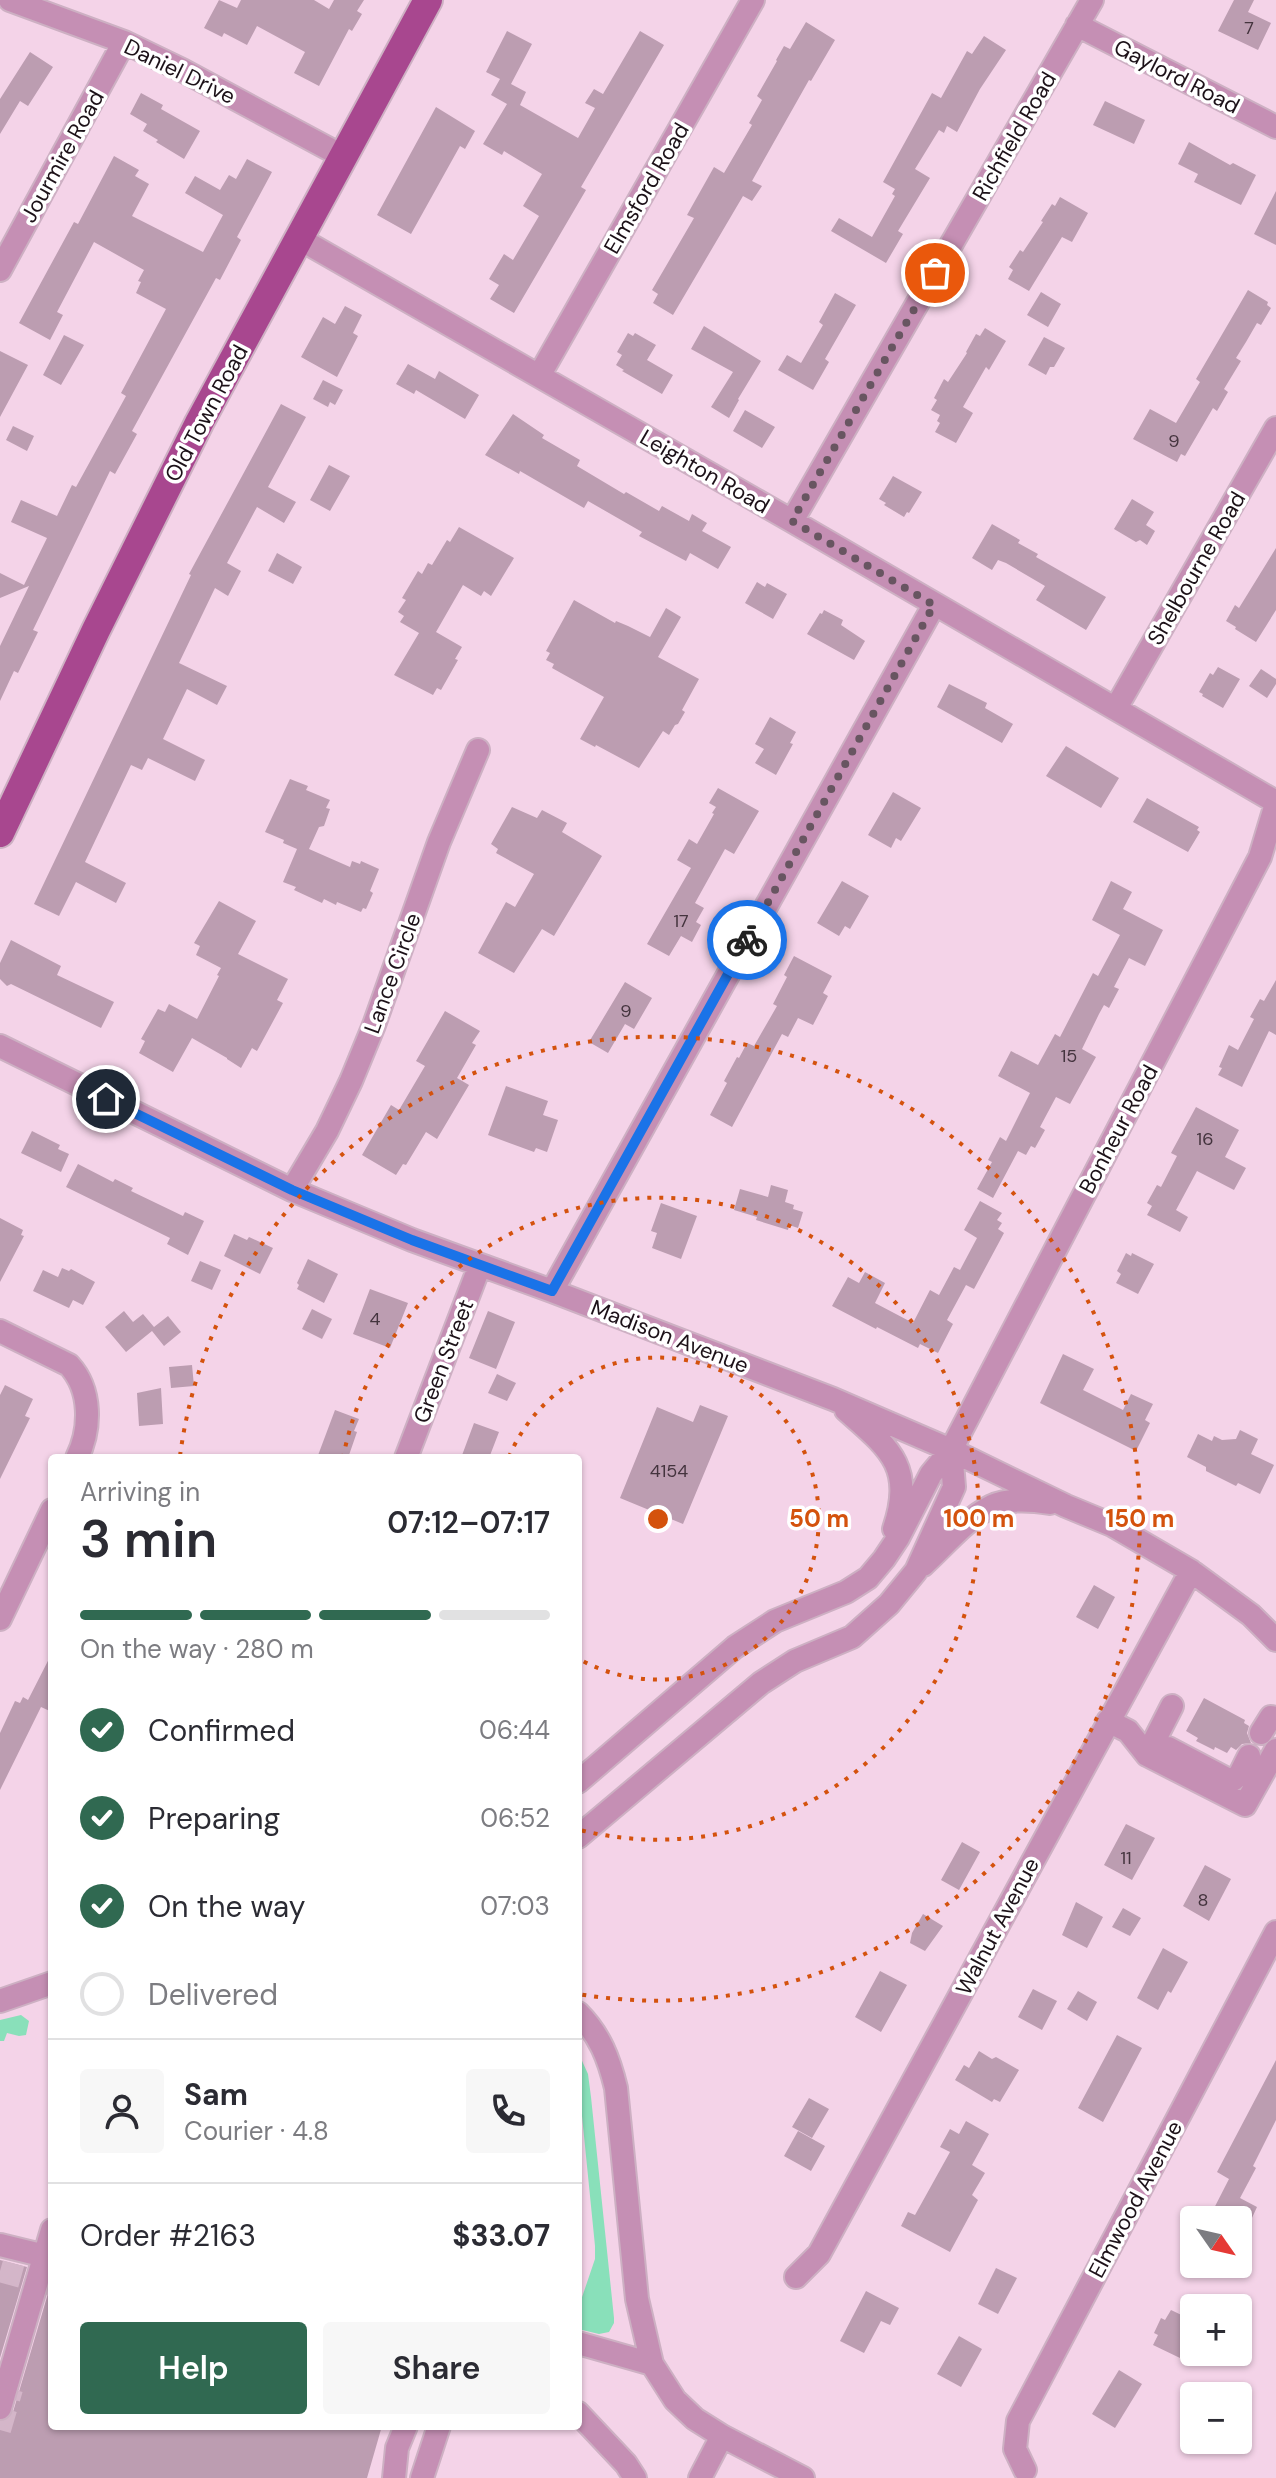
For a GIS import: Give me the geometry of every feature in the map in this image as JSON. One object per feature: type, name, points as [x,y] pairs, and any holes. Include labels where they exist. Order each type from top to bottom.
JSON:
[{"type":"main road","name":"Old Town Road","points":[[0,833],[199,423],[428,0]]},
{"type":"street","name":"Daniel Drive","points":[[10,0],[124,42],[344,157]]},
{"type":"street","name":"Elmsford Road","points":[[539,376],[753,0]]},
{"type":"street","name":"Richfield Road","points":[[792,521],[1092,0]]},
{"type":"street","name":"Gaylord Road","points":[[1077,25],[1276,127]]},
{"type":"street","name":"Jourmire Road","points":[[0,269],[124,42]]},
{"type":"street","name":"Leighton Road","points":[[300,239],[1276,803]]},
{"type":"street","name":"Shelbourne Road","points":[[1116,708],[1276,428]]},
{"type":"street","points":[[552,1291],[934,605]]},
{"type":"street","name":"Lance Circle","points":[[292,1190],[327,1131],[351,1081],[439,842],[478,750]]},
{"type":"street","name":"Bonheur Road","points":[[884,1559],[931,1474],[951,1450],[1260,857],[1276,803]]},
{"type":"street","name":"Madison Avenue","points":[[0,1046],[292,1190],[412,1240],[833,1399],[951,1450],[1112,1525],[1191,1571],[1251,1615],[1276,1640]]},
{"type":"street","name":"Green Street","points":[[408,1454],[480,1265]]},
{"type":"street","points":[[0,1331],[69,1365],[78,1375],[87,1408],[83,1446],[79,1454]]},
{"type":"street","points":[[582,1779],[735,1647],[775,1621],[846,1592],[868,1578],[884,1559],[898,1518],[903,1483],[887,1446],[833,1399]]},
{"type":"street","points":[[916,1571],[954,1487],[951,1450]]},
{"type":"street","points":[[582,1834],[761,1683],[795,1661],[852,1637],[889,1604],[916,1571],[993,1505],[1028,1499],[1066,1506]]},
{"type":"street","points":[[0,1619],[48,1518]]},
{"type":"street","name":"Walnut Avenue","points":[[796,2277],[819,2254],[1191,1571]]},
{"type":"street","points":[[1147,1755],[1172,1706]]},
{"type":"street","points":[[1108,1721],[1128,1731],[1147,1755],[1245,1805],[1276,1750]]},
{"type":"street","points":[[1147,1755],[1168,1748],[1233,1780],[1240,1774],[1249,1756]]},
{"type":"street","name":"Elmwood Avenue","points":[[1025,2470],[1015,2449],[1018,2421],[1276,1932]]},
{"type":"street","points":[[0,2001],[48,1984]]},
{"type":"street","points":[[582,2017],[601,2042],[616,2088],[637,2299],[652,2364],[675,2400],[695,2419],[803,2478]]},
{"type":"street","points":[[0,2245],[45,2256]]},
{"type":"street","points":[[0,2408],[48,2245]]},
{"type":"street","points":[[582,2344],[652,2364]]},
{"type":"street","points":[[582,2417],[626,2464],[635,2478]]},
{"type":"street","points":[[394,2478],[397,2448],[404,2430]]},
{"type":"street","points":[[422,2478],[438,2430]]},
{"type":"street","points":[[700,2478],[722,2436]]},
{"type":"green space","points":[[21,2015],[29,2021],[26,2035],[7,2033],[4,2041],[0,2041],[0,2020]]},
{"type":"green space","points":[[582,2061],[588,2074],[614,2318],[609,2332],[599,2334],[582,2330],[582,2297],[595,2259],[582,2116]]},
{"type":"building","points":[[219,0],[237,8],[241,0],[314,0],[329,9],[334,0],[364,0],[357,11],[362,14],[352,31],[349,29],[319,86],[294,73],[305,52],[257,26],[247,45],[224,33],[222,37],[204,28]]},
{"type":"building","points":[[1234,0],[1254,0],[1248,12],[1271,23],[1258,50],[1218,31]]},
{"type":"building","points":[[806,22],[835,40],[752,181],[762,186],[752,201],[743,196],[673,315],[653,303],[658,294],[652,290],[694,218],[687,215],[714,167],[724,173],[752,125],[749,123],[762,100],[757,96],[776,60],[784,46],[790,49]]},
{"type":"building","points":[[507,31],[532,44],[511,84],[526,92],[520,105],[578,138],[595,108],[585,103],[594,89],[603,94],[640,31],[664,45],[581,187],[586,190],[514,313],[490,299],[499,285],[489,279],[504,254],[513,260],[539,216],[523,206],[542,174],[504,151],[502,155],[483,144],[507,104],[491,95],[500,79],[486,72]]},
{"type":"building","points":[[984,36],[1006,50],[957,132],[947,126],[944,133],[939,130],[915,169],[930,178],[898,231],[903,234],[886,263],[831,231],[839,218],[872,237],[895,196],[892,194],[895,189],[883,182],[932,93],[941,98],[967,51],[972,54]]},
{"type":"building","points":[[30,52],[53,67],[28,106],[20,101],[0,134],[0,99]]},
{"type":"building","points":[[141,93],[163,105],[161,109],[200,131],[184,159],[156,142],[158,140],[143,131],[147,124],[130,114]]},
{"type":"building","points":[[1105,101],[1145,120],[1134,144],[1093,125]]},
{"type":"building","points":[[436,107],[475,131],[465,149],[460,146],[411,234],[377,215]]},
{"type":"building","points":[[1189,142],[1230,165],[1233,163],[1256,175],[1241,205],[1194,182],[1198,174],[1178,164]]},
{"type":"building","points":[[114,156],[139,170],[135,176],[149,184],[132,216],[203,252],[223,215],[185,193],[195,176],[220,190],[229,175],[236,179],[247,159],[272,172],[237,237],[241,240],[220,280],[216,278],[132,431],[137,434],[115,474],[110,471],[33,630],[38,632],[0,701],[0,646],[29,586],[0,598],[0,573],[24,585],[47,538],[11,522],[21,500],[57,516],[72,485],[76,487],[126,396],[121,393],[166,309],[136,293],[144,270],[94,242],[57,312],[63,315],[50,340],[19,323]]},
{"type":"building","points":[[1276,191],[1276,245],[1254,234]]},
{"type":"building","points":[[1060,197],[1088,213],[1072,242],[1062,237],[1029,291],[1008,279],[1013,270],[1009,267],[1020,250],[1023,252],[1052,204],[1055,206]]},
{"type":"building","points":[[1248,290],[1268,302],[1271,308],[1261,325],[1257,323],[1236,358],[1241,361],[1224,389],[1228,392],[1217,411],[1213,408],[1185,456],[1181,454],[1177,462],[1133,439],[1150,409],[1176,423],[1200,382],[1196,379]]},
{"type":"building","points":[[1041,292],[1061,304],[1048,327],[1027,315]]},
{"type":"building","points":[[835,293],[856,305],[825,359],[829,362],[813,390],[778,370],[787,355],[801,363],[823,325],[819,322]]},
{"type":"building","points":[[345,306],[362,315],[353,333],[358,336],[337,377],[301,357],[323,317],[335,324]]},
{"type":"building","points":[[704,326],[761,361],[729,418],[711,407],[733,372],[691,349]]},
{"type":"building","points":[[985,328],[1006,341],[989,370],[986,367],[963,407],[973,413],[956,443],[935,432],[940,415],[931,410],[937,400],[934,398],[944,379],[948,382],[976,334],[980,336]]},
{"type":"building","points":[[628,333],[633,336],[635,333],[656,345],[647,360],[673,375],[662,394],[616,365],[622,355],[617,352]]},
{"type":"building","points":[[64,335],[84,345],[61,385],[43,375]]},
{"type":"building","points":[[1044,337],[1065,348],[1046,375],[1028,365]]},
{"type":"building","points":[[0,351],[28,365],[0,417]]},
{"type":"building","points":[[408,364],[435,379],[439,371],[479,395],[465,419],[416,390],[414,394],[396,384]]},
{"type":"building","points":[[323,380],[343,390],[335,405],[330,402],[328,407],[313,399]]},
{"type":"building","points":[[281,404],[306,417],[268,487],[296,502],[284,523],[257,507],[227,563],[241,571],[228,596],[215,588],[179,663],[227,686],[217,705],[187,689],[163,739],[205,760],[195,781],[148,758],[142,770],[131,765],[85,862],[126,883],[116,903],[76,882],[59,916],[34,904],[189,574]]},
{"type":"building","points":[[745,410],[775,427],[762,448],[733,431]]},
{"type":"building","points":[[513,414],[544,435],[542,438],[580,460],[577,466],[624,494],[626,492],[659,511],[662,506],[689,521],[692,514],[707,523],[702,531],[731,547],[718,569],[690,553],[686,561],[639,536],[642,532],[588,501],[584,508],[520,471],[519,474],[485,455]]},
{"type":"building","points":[[13,426],[34,436],[27,451],[6,440]]},
{"type":"building","points":[[329,465],[350,476],[330,511],[310,500]]},
{"type":"building","points":[[893,476],[922,492],[904,517],[879,499]]},
{"type":"building","points":[[1132,499],[1154,512],[1146,525],[1155,531],[1147,545],[1114,529]]},
{"type":"building","points":[[992,524],[1020,540],[1018,543],[1038,554],[1036,557],[1106,597],[1086,630],[1036,600],[1045,586],[1006,563],[998,560],[992,570],[972,558]]},
{"type":"building","points":[[459,527],[514,558],[491,596],[484,591],[481,596],[463,585],[436,632],[462,647],[441,690],[437,688],[433,695],[394,675],[419,633],[400,622],[404,616],[398,612],[406,600],[402,598],[418,571],[422,574],[428,563],[432,565]]},
{"type":"building","points":[[1276,548],[1276,610],[1256,642],[1226,621],[1235,605],[1239,608]]},
{"type":"building","points":[[277,553],[302,567],[293,584],[268,571]]},
{"type":"building","points":[[757,582],[765,587],[767,583],[787,594],[773,619],[745,603]]},
{"type":"building","points":[[574,600],[615,623],[650,637],[666,608],[681,617],[658,657],[699,679],[678,724],[669,735],[663,731],[639,768],[580,739],[604,697],[552,668],[554,664],[546,660],[550,653],[546,651]]},
{"type":"building","points":[[824,610],[843,620],[841,625],[865,641],[854,660],[807,634]]},
{"type":"building","points":[[1218,667],[1240,679],[1223,708],[1199,692],[1210,673],[1213,675]]},
{"type":"building","points":[[1261,669],[1276,679],[1267,698],[1249,686]]},
{"type":"building","points":[[949,684],[987,703],[985,708],[1013,724],[1002,743],[937,707]]},
{"type":"building","points":[[770,717],[796,732],[776,775],[755,763],[764,749],[755,744]]},
{"type":"building","points":[[1066,746],[1119,778],[1101,808],[1046,776]]},
{"type":"building","points":[[290,779],[330,800],[324,826],[319,827],[309,849],[350,867],[352,861],[360,864],[361,861],[379,869],[370,891],[373,893],[366,909],[363,908],[361,912],[324,899],[322,903],[283,882],[297,849],[265,832]]},
{"type":"building","points":[[718,788],[759,811],[734,854],[725,849],[695,903],[704,908],[696,922],[701,925],[692,942],[681,936],[669,956],[647,944],[691,868],[677,860],[689,839],[697,844],[714,814],[716,807],[709,803]]},
{"type":"building","points":[[893,792],[921,808],[901,841],[896,838],[891,848],[868,835]]},
{"type":"building","points":[[1147,798],[1199,827],[1197,830],[1200,832],[1188,852],[1133,822]]},
{"type":"building","points":[[512,807],[537,818],[542,810],[567,823],[562,832],[602,856],[554,936],[542,929],[514,973],[478,953],[506,902],[515,907],[534,874],[496,853],[498,849],[491,844]]},
{"type":"building","points":[[842,881],[869,896],[850,929],[845,926],[839,936],[817,923]]},
{"type":"building","points":[[1111,881],[1132,892],[1123,909],[1163,930],[1145,966],[1129,958],[1114,987],[1119,989],[1109,1008],[1104,1005],[1099,1014],[1082,1049],[1096,1057],[1070,1104],[1056,1097],[1040,1127],[1045,1130],[1035,1148],[1031,1146],[1026,1155],[1018,1151],[993,1198],[977,1189],[992,1162],[988,1160],[1000,1137],[1006,1141],[1030,1093],[998,1076],[1011,1051],[1038,1065],[1055,1034],[1060,1037],[1093,973],[1098,976],[1120,935],[1092,920]]},
{"type":"building","points":[[219,901],[256,921],[238,954],[288,979],[277,1000],[283,1003],[257,1051],[252,1048],[241,1068],[192,1038],[173,1072],[139,1053],[145,1041],[141,1039],[158,1009],[165,1012],[169,1004],[197,1019],[221,968],[196,955],[200,946],[194,943]]},
{"type":"building","points":[[11,940],[61,966],[57,975],[114,1002],[101,1028],[11,984],[7,986],[0,979],[0,963]]},
{"type":"building","points":[[794,956],[832,976],[823,993],[828,996],[813,1025],[798,1018],[788,1037],[782,1034],[732,1127],[710,1115],[737,1057],[747,1043],[754,1046],[777,1006],[773,1004]]},
{"type":"building","points":[[1276,980],[1276,1035],[1269,1031],[1242,1087],[1218,1075],[1222,1068],[1219,1067],[1229,1045],[1238,1050],[1254,1019],[1250,1017]]},
{"type":"building","points":[[625,982],[652,998],[634,1029],[625,1024],[608,1053],[589,1042]]},
{"type":"building","points":[[445,1011],[480,1031],[472,1043],[476,1045],[457,1078],[469,1085],[437,1139],[426,1132],[406,1165],[403,1164],[396,1175],[362,1155],[391,1105],[399,1110],[425,1066],[416,1061]]},
{"type":"building","points":[[506,1086],[548,1101],[543,1115],[558,1120],[547,1152],[536,1148],[534,1152],[488,1135]]},
{"type":"building","points":[[1196,1107],[1239,1130],[1225,1157],[1246,1168],[1234,1190],[1197,1171],[1176,1210],[1188,1217],[1180,1232],[1147,1215],[1152,1206],[1147,1203],[1157,1185],[1161,1187],[1177,1156],[1171,1153]]},
{"type":"building","points":[[32,1131],[60,1145],[58,1149],[69,1154],[61,1172],[21,1153]]},
{"type":"building","points":[[78,1164],[113,1182],[115,1179],[133,1188],[131,1191],[183,1216],[185,1212],[204,1221],[188,1255],[167,1244],[170,1238],[66,1187]]},
{"type":"building","points":[[771,1185],[788,1190],[785,1202],[803,1212],[798,1228],[789,1225],[788,1230],[734,1210],[740,1189],[768,1197]]},
{"type":"building","points":[[980,1201],[1002,1213],[997,1220],[1002,1223],[998,1229],[1004,1233],[974,1289],[966,1285],[947,1320],[953,1324],[938,1353],[920,1344],[918,1348],[832,1306],[848,1277],[859,1283],[865,1272],[885,1283],[875,1303],[913,1323],[930,1290],[939,1295],[954,1267],[960,1270],[977,1238],[964,1230]]},
{"type":"building","points":[[661,1203],[697,1216],[681,1259],[652,1248],[657,1233],[651,1231]]},
{"type":"building","points":[[0,1218],[23,1230],[21,1235],[24,1236],[0,1282]]},
{"type":"building","points":[[234,1234],[273,1248],[260,1274],[224,1256]]},
{"type":"building","points":[[1126,1253],[1154,1264],[1138,1294],[1116,1283],[1121,1274],[1117,1271]]},
{"type":"building","points":[[308,1259],[338,1274],[324,1303],[297,1289]]},
{"type":"building","points":[[200,1261],[221,1270],[212,1290],[191,1281]]},
{"type":"building","points":[[62,1268],[71,1269],[95,1282],[83,1305],[73,1300],[69,1308],[33,1291],[43,1270],[58,1277]]},
{"type":"building","points":[[370,1289],[408,1303],[390,1348],[353,1334]]},
{"type":"building","points":[[312,1309],[332,1319],[322,1339],[302,1329]]},
{"type":"building","points":[[124,1311],[133,1322],[143,1314],[154,1327],[168,1316],[181,1332],[164,1346],[152,1331],[126,1352],[105,1327]]},
{"type":"building","points":[[488,1311],[515,1322],[496,1369],[469,1358]]},
{"type":"building","points":[[1063,1354],[1094,1369],[1083,1390],[1123,1410],[1131,1394],[1153,1404],[1145,1420],[1150,1423],[1136,1451],[1040,1403]]},
{"type":"building","points":[[192,1365],[194,1386],[171,1388],[169,1367]]},
{"type":"building","points":[[497,1374],[516,1383],[507,1401],[488,1393]]},
{"type":"building","points":[[5,1385],[33,1399],[25,1416],[30,1418],[0,1479],[0,1395]]},
{"type":"building","points":[[161,1388],[163,1424],[139,1426],[137,1393]]},
{"type":"building","points":[[700,1405],[728,1416],[683,1524],[620,1498],[657,1407],[693,1422]]},
{"type":"building","points":[[335,1410],[359,1419],[349,1454],[318,1454]]},
{"type":"building","points":[[474,1423],[499,1432],[491,1454],[462,1454]]},
{"type":"building","points":[[1240,1430],[1258,1439],[1251,1454],[1274,1465],[1260,1494],[1206,1471],[1206,1467],[1187,1457],[1198,1434],[1212,1441],[1214,1436],[1222,1440],[1236,1439]]},
{"type":"building","points":[[1094,1585],[1115,1597],[1098,1629],[1076,1617]]},
{"type":"building","points":[[48,1661],[48,1710],[41,1707],[0,1790],[0,1733],[15,1701],[20,1703],[23,1697],[28,1700]]},
{"type":"building","points":[[1204,1698],[1245,1720],[1251,1743],[1242,1744],[1236,1750],[1231,1747],[1227,1753],[1196,1741],[1198,1738],[1186,1731]]},
{"type":"building","points":[[1126,1824],[1155,1838],[1132,1880],[1104,1865]]},
{"type":"building","points":[[962,1842],[980,1852],[959,1890],[941,1880]]},
{"type":"building","points":[[1205,1865],[1231,1879],[1209,1921],[1183,1906]]},
{"type":"building","points":[[1076,1902],[1103,1917],[1087,1948],[1062,1935]]},
{"type":"building","points":[[1123,1908],[1141,1918],[1130,1936],[1112,1927]]},
{"type":"building","points":[[923,1914],[943,1926],[925,1951],[910,1943]]},
{"type":"building","points":[[1163,1948],[1188,1962],[1158,2010],[1137,1998]]},
{"type":"building","points":[[880,1971],[907,1985],[881,2032],[855,2017]]},
{"type":"building","points":[[1033,1989],[1057,2001],[1042,2030],[1018,2017]]},
{"type":"building","points":[[1078,1991],[1097,2002],[1087,2021],[1067,2009]]},
{"type":"building","points":[[1117,2035],[1142,2048],[1103,2122],[1078,2108]]},
{"type":"building","points":[[979,2051],[1019,2070],[1000,2102],[994,2099],[992,2102],[955,2080],[964,2065],[969,2068]]},
{"type":"building","points":[[1276,2060],[1276,2120],[1240,2198],[1257,2207],[1252,2218],[1252,2206],[1215,2206],[1229,2179],[1217,2172]]},
{"type":"building","points":[[809,2098],[829,2109],[812,2138],[792,2127]]},
{"type":"building","points":[[966,2121],[989,2134],[972,2165],[985,2173],[972,2195],[978,2200],[950,2252],[901,2226],[908,2212],[915,2215],[950,2152],[940,2147],[950,2129],[959,2134]]},
{"type":"building","points":[[798,2131],[825,2146],[811,2171],[784,2156]]},
{"type":"building","points":[[0,2260],[27,2267],[0,2358]]},
{"type":"building","points":[[996,2268],[1017,2278],[998,2314],[978,2304]]},
{"type":"building","points":[[866,2291],[899,2308],[890,2325],[881,2321],[864,2353],[840,2341]]},
{"type":"building","points":[[48,2294],[48,2430],[381,2430],[367,2478],[0,2478],[0,2422],[9,2419]]},
{"type":"building","points":[[1171,2310],[1180,2314],[1180,2358],[1153,2345],[1158,2335],[1154,2333],[1161,2318],[1165,2320]]},
{"type":"building","points":[[959,2336],[982,2349],[961,2387],[937,2374]]},
{"type":"building","points":[[1119,2370],[1142,2384],[1115,2428],[1092,2414]]},
{"type":"tunnel","points":[[0,2271],[43,2283],[40,2294]]},
{"type":"tunnel","points":[[0,2430],[12,2389]]},
{"type":"way so far","points":[[747,940],[934,605],[792,521],[935,273]]},
{"type":"route","points":[[106,1099],[292,1190],[412,1240],[552,1291],[747,940]]}]
